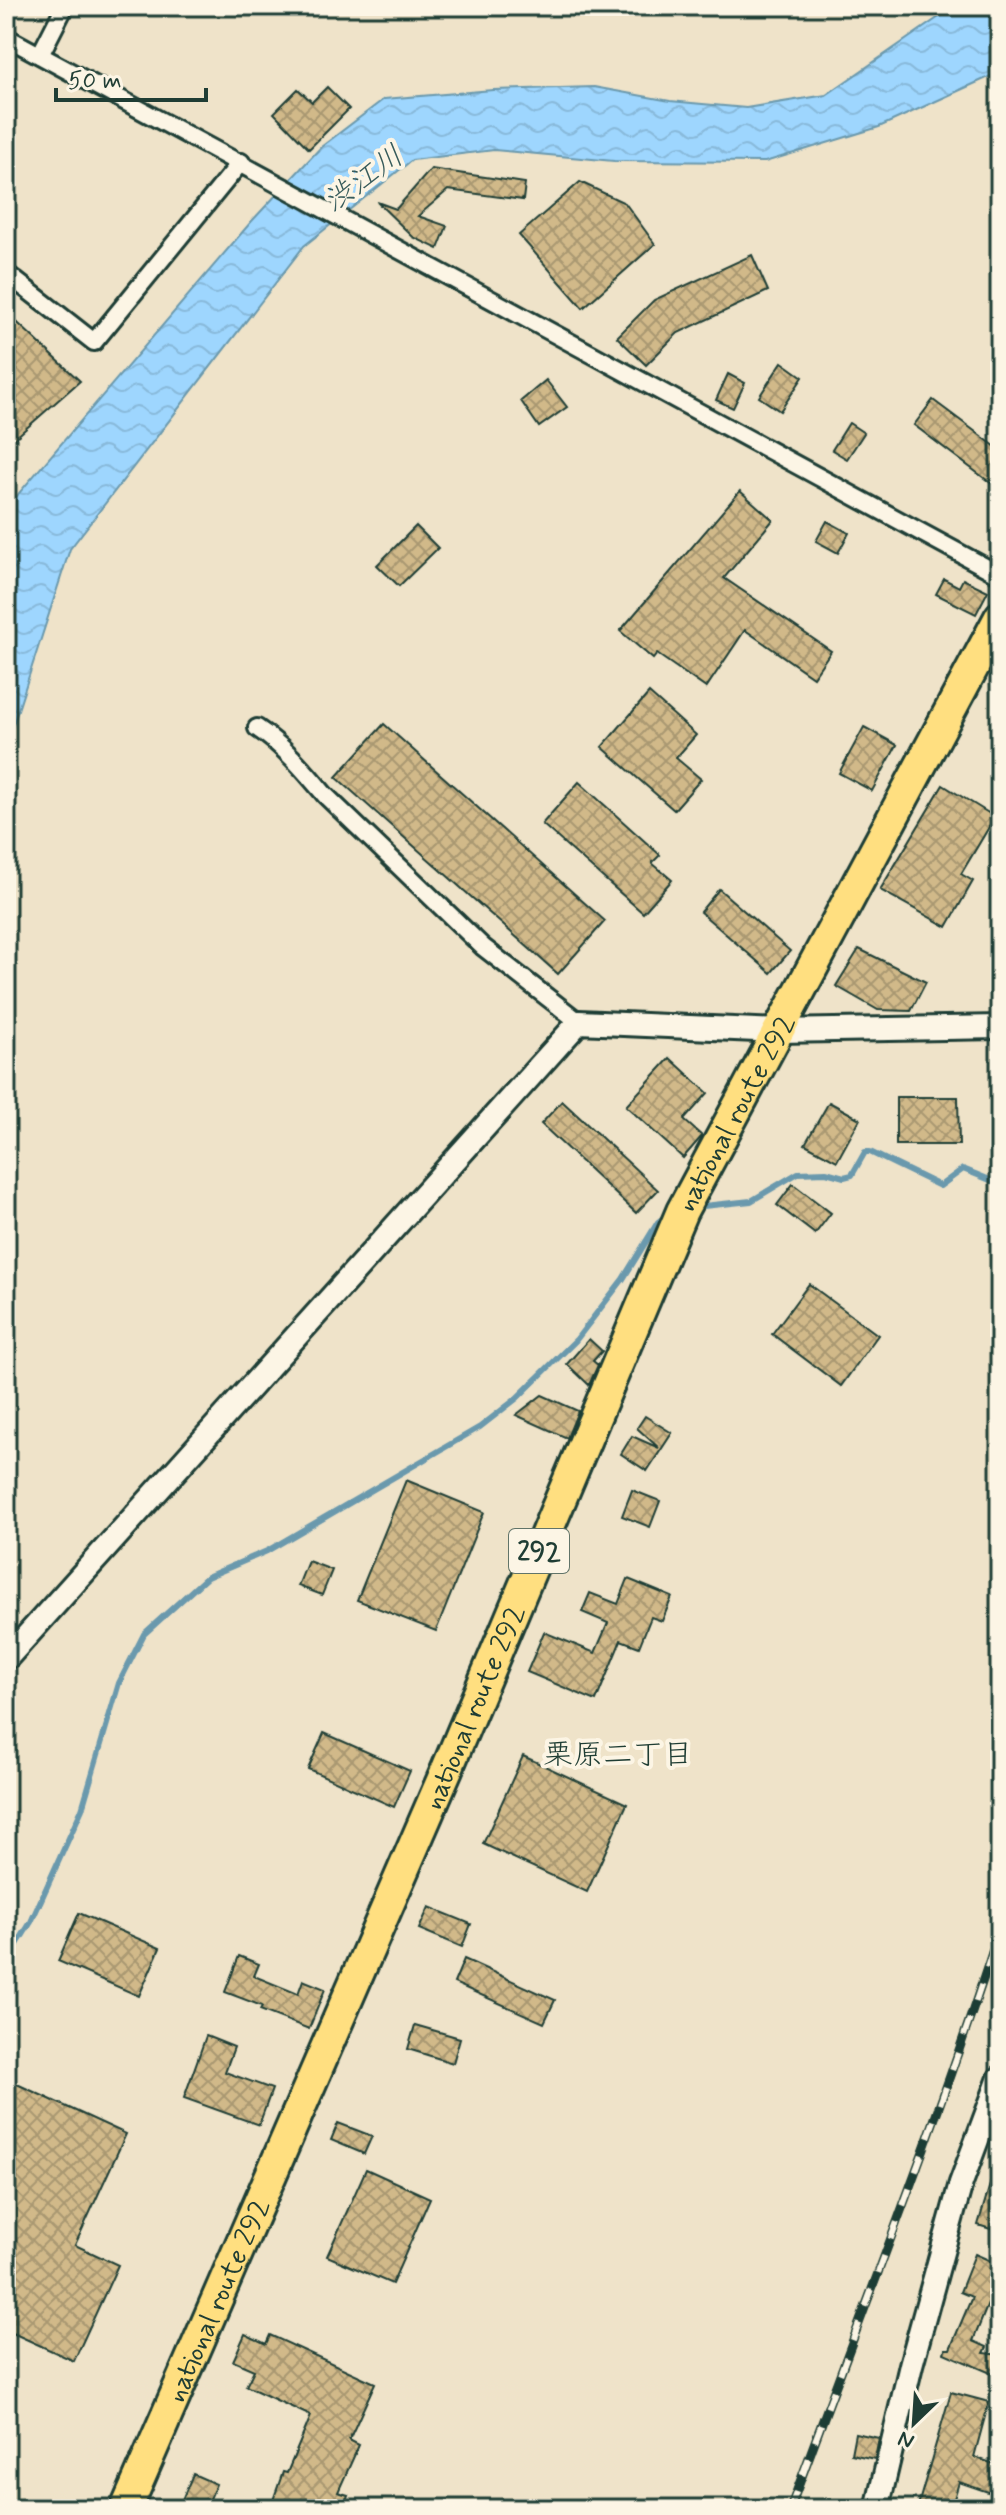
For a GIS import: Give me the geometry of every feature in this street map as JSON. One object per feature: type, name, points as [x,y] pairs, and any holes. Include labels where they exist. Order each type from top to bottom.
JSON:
[{"type":"highway","name":"national route 292","points":[[126,2509],[447,1769],[682,1211],[1000,617]]},
{"type":"street","points":[[40,55],[65,6]]},
{"type":"street","points":[[6,37],[1000,575]]},
{"type":"street","points":[[6,273],[94,342],[241,162]]},
{"type":"street","points":[[257,728],[278,745],[325,795],[483,947],[579,1022],[779,1031],[1000,1027]]},
{"type":"street","points":[[6,1659],[579,1022]]},
{"type":"street","points":[[877,2509],[911,2365],[961,2183],[1000,2078]]},
{"type":"water","name":"渋江川","points":[[955,6],[1000,6],[1000,72],[879,127],[765,162],[614,161],[494,150],[412,160],[304,246],[70,549],[6,747],[6,513],[19,493],[251,222],[321,147],[384,99],[493,90],[594,87],[670,101],[746,108],[826,95]]},
{"type":"building","points":[[327,87],[349,109],[309,149],[274,113],[298,89],[312,102]]},
{"type":"building","points":[[431,169],[525,183],[523,200],[448,190],[418,216],[447,226],[438,249],[413,237],[377,202],[396,209]]},
{"type":"building","points":[[580,182],[625,203],[655,244],[583,308],[519,235]]},
{"type":"building","points":[[752,255],[768,291],[678,333],[646,365],[617,337],[654,300]]},
{"type":"building","points":[[6,312],[80,381],[6,446]]},
{"type":"building","points":[[782,362],[803,377],[780,411],[759,397]]},
{"type":"building","points":[[728,374],[745,383],[733,408],[716,400]]},
{"type":"building","points":[[546,380],[567,407],[539,427],[521,401]]},
{"type":"building","points":[[933,400],[1000,450],[1000,490],[914,425]]},
{"type":"building","points":[[849,423],[864,433],[847,459],[832,450]]},
{"type":"building","points":[[740,491],[773,520],[724,578],[831,651],[813,677],[745,630],[706,688],[657,654],[653,659],[620,631]]},
{"type":"building","points":[[827,521],[849,533],[838,553],[816,541]]},
{"type":"building","points":[[416,526],[438,548],[399,586],[377,565]]},
{"type":"building","points":[[944,579],[959,587],[963,579],[988,591],[976,614],[936,594]]},
{"type":"building","points":[[649,693],[696,735],[676,758],[701,779],[674,810],[602,747]]},
{"type":"building","points":[[384,724],[605,921],[558,974],[336,777]]},
{"type":"building","points":[[864,727],[897,745],[872,791],[839,773]]},
{"type":"building","points":[[579,782],[660,855],[652,863],[672,880],[643,913],[542,824]]},
{"type":"building","points":[[943,785],[995,817],[961,874],[973,881],[947,927],[880,890]]},
{"type":"building","points":[[719,889],[790,951],[771,973],[700,912]]},
{"type":"building","points":[[859,949],[926,982],[911,1011],[878,1010],[836,986]]},
{"type":"building","points":[[670,1058],[708,1093],[684,1120],[702,1136],[683,1158],[626,1106]]},
{"type":"building","points":[[896,1097],[958,1097],[959,1145],[896,1145]]},
{"type":"building","points":[[562,1101],[658,1190],[636,1213],[541,1124]]},
{"type":"building","points":[[829,1102],[860,1119],[837,1161],[805,1144]]},
{"type":"building","points":[[793,1184],[831,1213],[815,1234],[777,1205]]},
{"type":"building","points":[[809,1284],[878,1335],[841,1386],[772,1334]]},
{"type":"building","points":[[589,1339],[602,1351],[593,1361],[598,1365],[589,1385],[567,1364]]},
{"type":"building","points":[[542,1395],[578,1411],[567,1438],[516,1415]]},
{"type":"building","points":[[645,1416],[672,1433],[647,1471],[621,1454],[632,1436],[659,1448],[637,1428]]},
{"type":"building","points":[[406,1480],[484,1512],[436,1631],[357,1600]]},
{"type":"building","points":[[632,1490],[660,1501],[650,1527],[622,1516]]},
{"type":"building","points":[[308,1561],[332,1570],[322,1595],[298,1586]]},
{"type":"building","points":[[628,1579],[672,1597],[662,1621],[651,1617],[639,1647],[621,1640],[596,1701],[527,1672],[544,1632],[595,1653],[608,1623],[582,1612],[590,1593],[618,1604]]},
{"type":"building","points":[[324,1733],[410,1771],[394,1807],[308,1769]]},
{"type":"building","points":[[523,1756],[627,1804],[587,1892],[483,1844]]},
{"type":"building","points":[[429,1907],[471,1924],[462,1947],[419,1929]]},
{"type":"building","points":[[79,1913],[160,1948],[139,1996],[58,1961]]},
{"type":"building","points":[[239,1956],[259,1964],[254,1976],[298,1994],[303,1980],[325,1989],[309,2029],[225,1992]]},
{"type":"building","points":[[464,1959],[555,2000],[544,2023],[454,1983]]},
{"type":"building","points":[[415,2025],[460,2038],[453,2063],[408,2049]]},
{"type":"building","points":[[206,2036],[234,2047],[225,2072],[272,2089],[259,2125],[184,2098]]},
{"type":"building","points":[[6,2079],[126,2134],[75,2245],[118,2265],[74,2361],[6,2330]]},
{"type":"building","points":[[338,2123],[372,2136],[364,2154],[331,2140]]},
{"type":"building","points":[[996,2164],[1000,2165],[1000,2232],[978,2225]]},
{"type":"building","points":[[366,2169],[430,2198],[392,2284],[327,2256]]},
{"type":"building","points":[[975,2254],[1000,2265],[1000,2311],[988,2304],[973,2341],[987,2347],[984,2353],[1000,2355],[1000,2377],[944,2353],[945,2349],[950,2349],[972,2297],[960,2292]]},
{"type":"building","points":[[245,2334],[266,2344],[270,2335],[375,2383],[349,2440],[359,2445],[338,2492],[348,2495],[343,2509],[270,2509],[283,2472],[287,2473],[311,2416],[246,2386],[254,2370],[233,2361]]},
{"type":"building","points":[[951,2392],[989,2402],[974,2457],[1000,2466],[1000,2477],[994,2494],[959,2482],[951,2509],[917,2509]]},
{"type":"building","points":[[855,2433],[879,2438],[875,2459],[851,2454]]},
{"type":"building","points":[[193,2474],[216,2484],[206,2509],[178,2509]]},
{"type":"waterway","points":[[694,1207],[751,1201],[798,1173],[852,1175],[865,1152],[940,1186],[963,1169],[1000,1184]]},
{"type":"waterway","points":[[6,1962],[31,1922],[82,1809],[119,1683],[144,1634],[207,1577],[267,1551],[480,1427],[516,1399],[576,1340],[623,1279],[658,1222],[668,1214]]},
{"type":"railway","points":[[790,2509],[925,2147],[1000,1928]]},
{"type":"district","name":"栗原二丁目","points":[[618,1754]]}]
